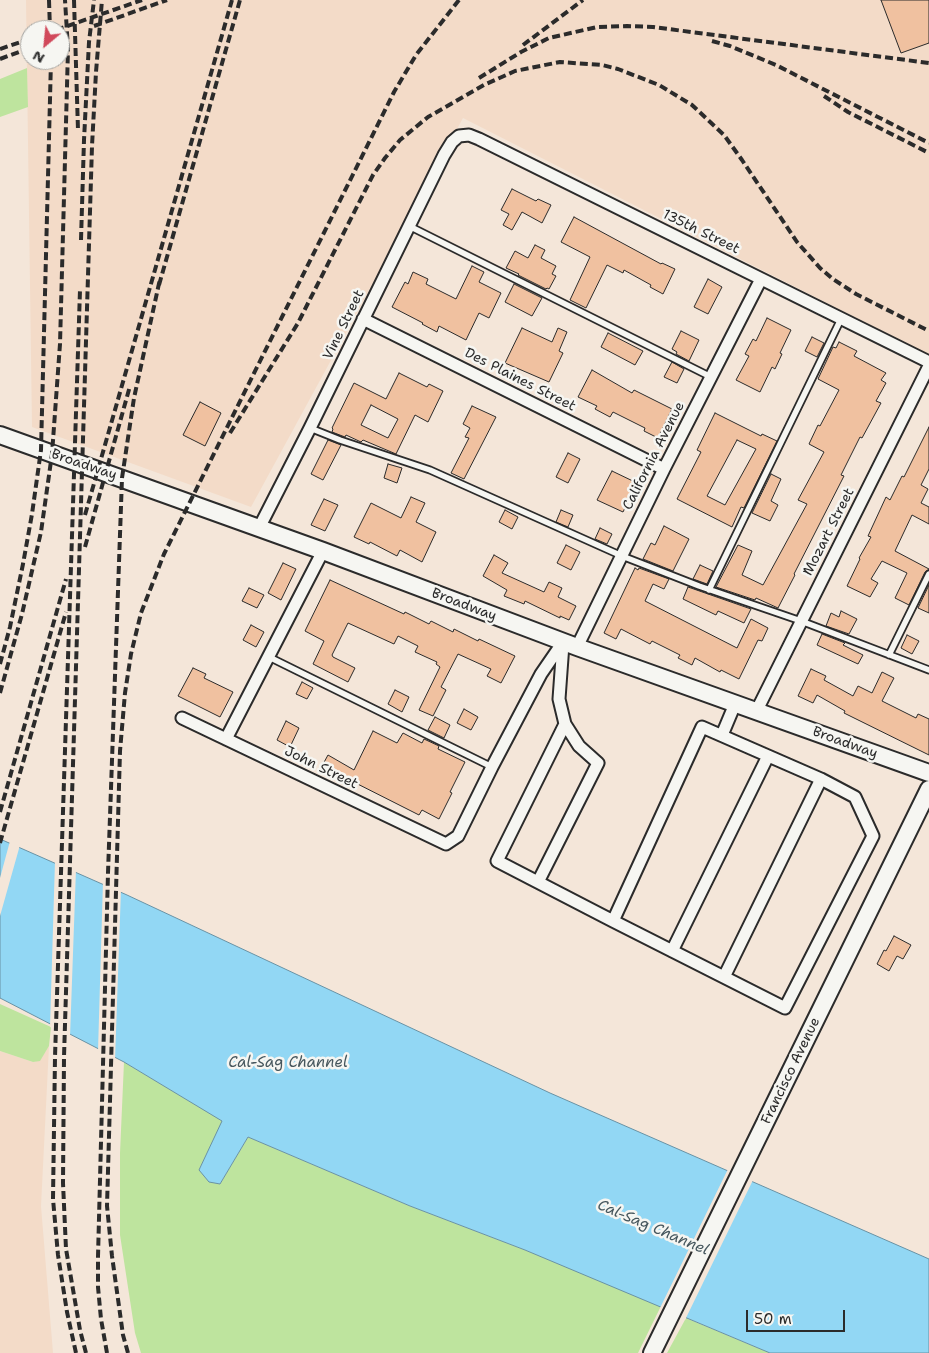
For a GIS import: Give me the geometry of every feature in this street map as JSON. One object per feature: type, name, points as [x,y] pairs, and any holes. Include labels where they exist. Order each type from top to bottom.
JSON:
[{"type":"street","name":"135th Street","points":[[459,136],[469,135],[479,139],[929,364]]},
{"type":"street","name":"Vine Street","points":[[259,528],[444,155],[452,142],[459,136]]},
{"type":"street","name":"California Avenue","points":[[446,844],[458,836],[541,674],[570,645],[622,556],[761,279]]},
{"type":"street","name":"Des Plaines Street","points":[[364,319],[664,469]]},
{"type":"street","name":"Mozart Street","points":[[756,712],[929,364]]},
{"type":"street","name":"Broadway","points":[[0,435],[323,551],[570,645],[929,773]]},
{"type":"street","points":[[226,739],[323,551]]},
{"type":"street","points":[[538,882],[598,763],[579,746],[565,724],[559,699],[570,645]]},
{"type":"street","points":[[722,735],[735,704]]},
{"type":"street","name":"John Street","points":[[182,718],[446,844]]},
{"type":"street","points":[[565,724],[497,861],[613,921],[785,1008],[873,836],[855,797],[821,779],[702,727],[613,921]]},
{"type":"street","points":[[672,951],[768,756]]},
{"type":"street","points":[[724,977],[821,779]]},
{"type":"street","name":"Francisco Avenue","points":[[652,1353],[929,789]]},
{"type":"lane","points":[[409,226],[711,377]]},
{"type":"lane","points":[[710,590],[841,319]]},
{"type":"lane","points":[[310,428],[430,470],[622,556],[929,670]]},
{"type":"lane","points":[[889,655],[929,574]]},
{"type":"lane","points":[[269,657],[492,768]]},
{"type":"shaded area","points":[[26,0],[929,0],[929,355],[463,118],[251,507],[32,427],[27,70],[70,70],[70,20],[26,20]]},
{"type":"shaded area","points":[[49,1046],[41,1206],[53,1353],[0,1353],[0,1051],[33,1062],[40,1060]]},
{"type":"green space","points":[[22,70],[27,70],[28,107],[0,117],[0,79]]},
{"type":"green space","points":[[0,1004],[51,1027],[49,1046],[40,1061],[33,1062],[0,1051]]},
{"type":"green space","points":[[124,1062],[223,1121],[199,1170],[220,1184],[248,1137],[410,1206],[525,1250],[661,1306],[638,1353],[141,1353],[135,1333],[120,1235],[120,1153]]},
{"type":"green space","points":[[686,1318],[770,1353],[667,1353]]},
{"type":"water","name":"Cal-Sag Channel","points":[[0,839],[127,895],[550,1093],[929,1259],[929,1353],[770,1353],[525,1250],[410,1206],[248,1137],[220,1184],[209,1182],[199,1170],[222,1121],[124,1062],[0,998]]},
{"type":"pier","points":[[10,841],[20,845],[0,916],[0,878]]},
{"type":"pier","points":[[55,861],[76,869],[70,1037],[50,1027]]},
{"type":"pier","points":[[103,881],[121,889],[115,1060],[98,1051]]},
{"type":"pier","points":[[728,1169],[753,1180],[685,1320],[660,1308]]},
{"type":"building","points":[[881,0],[929,0],[929,43],[901,53]]},
{"type":"building","points":[[512,189],[536,201],[538,199],[551,205],[542,223],[522,212],[512,230],[503,225],[509,214],[501,210]]},
{"type":"building","points":[[574,217],[661,264],[675,269],[663,294],[624,270],[623,273],[607,265],[586,308],[570,300],[590,257],[561,242]]},
{"type":"building","points":[[535,245],[545,250],[541,258],[556,266],[552,274],[556,276],[549,289],[506,268],[515,251],[528,258]]},
{"type":"building","points":[[472,266],[484,272],[479,282],[501,293],[489,318],[479,313],[466,340],[439,326],[437,332],[392,307],[405,282],[408,284],[413,272],[428,279],[426,284],[456,299]]},
{"type":"building","points":[[708,279],[722,287],[708,314],[694,307]]},
{"type":"building","points":[[514,284],[542,298],[532,316],[505,302]]},
{"type":"building","points":[[767,318],[791,330],[775,369],[772,367],[760,392],[736,380],[749,356],[745,354],[753,339],[756,341]]},
{"type":"building","points":[[522,328],[552,342],[558,328],[567,332],[559,351],[563,353],[549,382],[505,363]]},
{"type":"building","points":[[681,331],[699,340],[689,361],[676,354],[677,352],[672,349]]},
{"type":"building","points":[[608,333],[643,351],[635,365],[601,347]]},
{"type":"building","points":[[812,337],[824,343],[817,357],[805,351]]},
{"type":"building","points":[[839,342],[857,351],[854,356],[886,373],[881,380],[886,383],[876,401],[881,403],[862,438],[860,437],[841,475],[844,476],[795,575],[778,608],[756,598],[755,600],[716,587],[738,545],[752,551],[742,575],[763,585],[807,504],[798,500],[824,452],[809,444],[839,390],[818,379],[833,347],[836,348]]},
{"type":"building","points":[[672,362],[684,369],[677,383],[664,377]]},
{"type":"building","points":[[592,370],[632,393],[634,390],[672,409],[658,438],[644,431],[645,428],[613,412],[610,417],[595,409],[597,406],[578,397]]},
{"type":"building","points":[[399,373],[427,387],[429,384],[443,391],[428,422],[415,415],[396,454],[363,440],[361,442],[346,435],[345,437],[332,432],[332,428],[354,383],[386,399]],"holes":[[[371,405],[398,419],[388,438],[361,425]]]},
{"type":"building","points":[[200,402],[221,413],[205,446],[183,435]]},
{"type":"building","points":[[472,406],[496,417],[464,479],[451,473],[469,438],[465,437],[470,428],[463,424]]},
{"type":"building","points":[[715,413],[761,436],[762,434],[777,441],[744,508],[741,507],[732,527],[677,499],[701,452],[697,450]],"holes":[[[737,440],[756,449],[725,505],[707,496]]]},
{"type":"building","points":[[929,427],[929,469],[921,485],[928,489],[921,503],[929,507],[929,524],[912,515],[895,551],[929,569],[925,572],[909,605],[895,598],[907,573],[882,561],[871,579],[878,583],[870,597],[847,586],[859,558],[871,537],[868,536],[886,497],[890,500],[902,476],[904,477]]},
{"type":"building","points":[[328,440],[341,445],[323,480],[311,474]]},
{"type":"building","points":[[568,453],[580,459],[568,483],[556,477]]},
{"type":"building","points":[[388,464],[402,468],[397,483],[384,478]]},
{"type":"building","points":[[612,471],[637,483],[623,512],[597,500]]},
{"type":"building","points":[[771,474],[781,479],[771,501],[778,505],[770,521],[752,513]]},
{"type":"building","points":[[411,497],[425,503],[416,522],[436,532],[422,562],[400,550],[397,556],[370,542],[369,544],[354,537],[371,503],[401,518]]},
{"type":"building","points":[[324,499],[338,505],[325,531],[311,525]]},
{"type":"building","points":[[505,510],[518,517],[512,529],[499,522]]},
{"type":"building","points":[[561,510],[573,515],[568,527],[556,522]]},
{"type":"building","points":[[664,526],[689,539],[673,571],[643,559],[651,543],[655,545]]},
{"type":"building","points":[[600,528],[612,534],[607,544],[595,539]]},
{"type":"building","points":[[566,545],[580,552],[571,570],[557,563]]},
{"type":"building","points":[[494,555],[508,563],[502,573],[544,592],[549,582],[562,588],[558,597],[576,606],[569,620],[560,616],[560,618],[525,601],[524,604],[504,596],[507,590],[483,576]]},
{"type":"building","points":[[283,563],[296,569],[281,600],[268,593]]},
{"type":"building","points":[[700,565],[713,571],[707,584],[693,579]]},
{"type":"building","points":[[635,568],[669,579],[664,589],[653,584],[645,601],[737,648],[751,619],[768,628],[762,641],[758,640],[739,679],[721,670],[720,672],[695,658],[692,665],[678,658],[680,655],[652,641],[650,644],[621,629],[616,639],[604,633]]},
{"type":"building","points":[[330,580],[404,614],[405,612],[429,624],[431,621],[453,632],[454,629],[515,656],[501,683],[487,676],[491,669],[458,654],[441,687],[446,690],[433,716],[419,710],[440,667],[436,664],[437,662],[415,652],[418,646],[398,636],[394,644],[348,623],[332,655],[355,668],[348,682],[313,664],[324,641],[305,631]]},
{"type":"building","points":[[929,585],[929,613],[918,608]]},
{"type":"building","points":[[688,587],[751,609],[744,623],[718,611],[716,615],[683,599]]},
{"type":"building","points":[[249,588],[264,595],[257,608],[242,601]]},
{"type":"building","points":[[841,611],[857,619],[849,634],[826,626],[831,613],[839,617]]},
{"type":"building","points":[[251,625],[264,632],[256,647],[243,640]]},
{"type":"building","points":[[822,634],[845,643],[843,645],[863,655],[858,664],[817,645]]},
{"type":"building","points":[[907,635],[919,641],[912,654],[901,648]]},
{"type":"building","points":[[193,668],[206,674],[204,678],[233,692],[220,717],[178,696]]},
{"type":"building","points":[[811,669],[826,676],[824,680],[853,696],[858,686],[872,693],[882,672],[894,678],[882,701],[916,718],[918,714],[929,719],[929,755],[844,713],[845,711],[817,695],[813,703],[798,696]]},
{"type":"building","points":[[302,682],[313,688],[307,699],[296,694]]},
{"type":"building","points":[[395,690],[409,697],[402,712],[388,704]]},
{"type":"building","points":[[464,709],[478,717],[471,730],[457,723]]},
{"type":"building","points":[[435,717],[450,725],[444,738],[428,730]]},
{"type":"building","points":[[286,721],[299,728],[290,747],[277,740]]},
{"type":"building","points":[[373,731],[397,743],[403,733],[422,743],[424,739],[439,746],[438,749],[465,762],[439,819],[422,810],[419,815],[322,766],[328,755],[354,770]]},
{"type":"building","points":[[894,936],[911,945],[903,959],[897,956],[889,971],[877,964]]},
{"type":"railway","points":[[49,0],[50,20]]},
{"type":"railway","points":[[0,693],[22,614],[41,532],[52,454],[60,344],[68,49],[65,0]]},
{"type":"railway","points":[[74,0],[78,130]]},
{"type":"railway","points":[[81,240],[89,42],[94,0]]},
{"type":"railway","points":[[86,1353],[80,1330],[66,1249],[63,1183],[64,1057],[92,146],[102,0]]},
{"type":"railway","points":[[70,25],[142,0]]},
{"type":"railway","points":[[94,26],[167,0]]},
{"type":"railway","points":[[85,515],[232,0]]},
{"type":"railway","points":[[159,285],[240,0]]},
{"type":"railway","points":[[128,1353],[123,1335],[107,1206],[120,751],[125,693],[131,654],[141,613],[164,554],[394,92],[416,55],[459,0]]},
{"type":"railway","points":[[523,45],[583,0]]},
{"type":"railway","points":[[479,78],[521,52],[549,38],[597,27],[653,27],[929,63]]},
{"type":"railway","points":[[712,41],[730,46],[776,65],[929,143]]},
{"type":"railway","points":[[0,49],[20,42]]},
{"type":"railway","points":[[0,59],[20,52]]},
{"type":"railway","points":[[230,433],[298,323],[373,175],[400,140],[428,117],[484,85],[515,71],[560,62],[602,65],[618,69],[659,85],[692,105],[724,135],[797,242],[820,268],[856,294],[929,331]]},
{"type":"railway","points":[[0,664],[23,564],[41,450],[51,70]]},
{"type":"railway","points":[[824,96],[848,112],[929,153]]},
{"type":"railway","points":[[107,1353],[101,1319],[98,1257],[108,873],[122,478],[134,398],[160,279]]},
{"type":"railway","points":[[76,1353],[58,1255],[53,1199],[55,1057],[80,290]]},
{"type":"railway","points":[[85,547],[130,386]]},
{"type":"railway","points":[[0,812],[66,579]]},
{"type":"railway","points":[[0,843],[66,612]]}]
